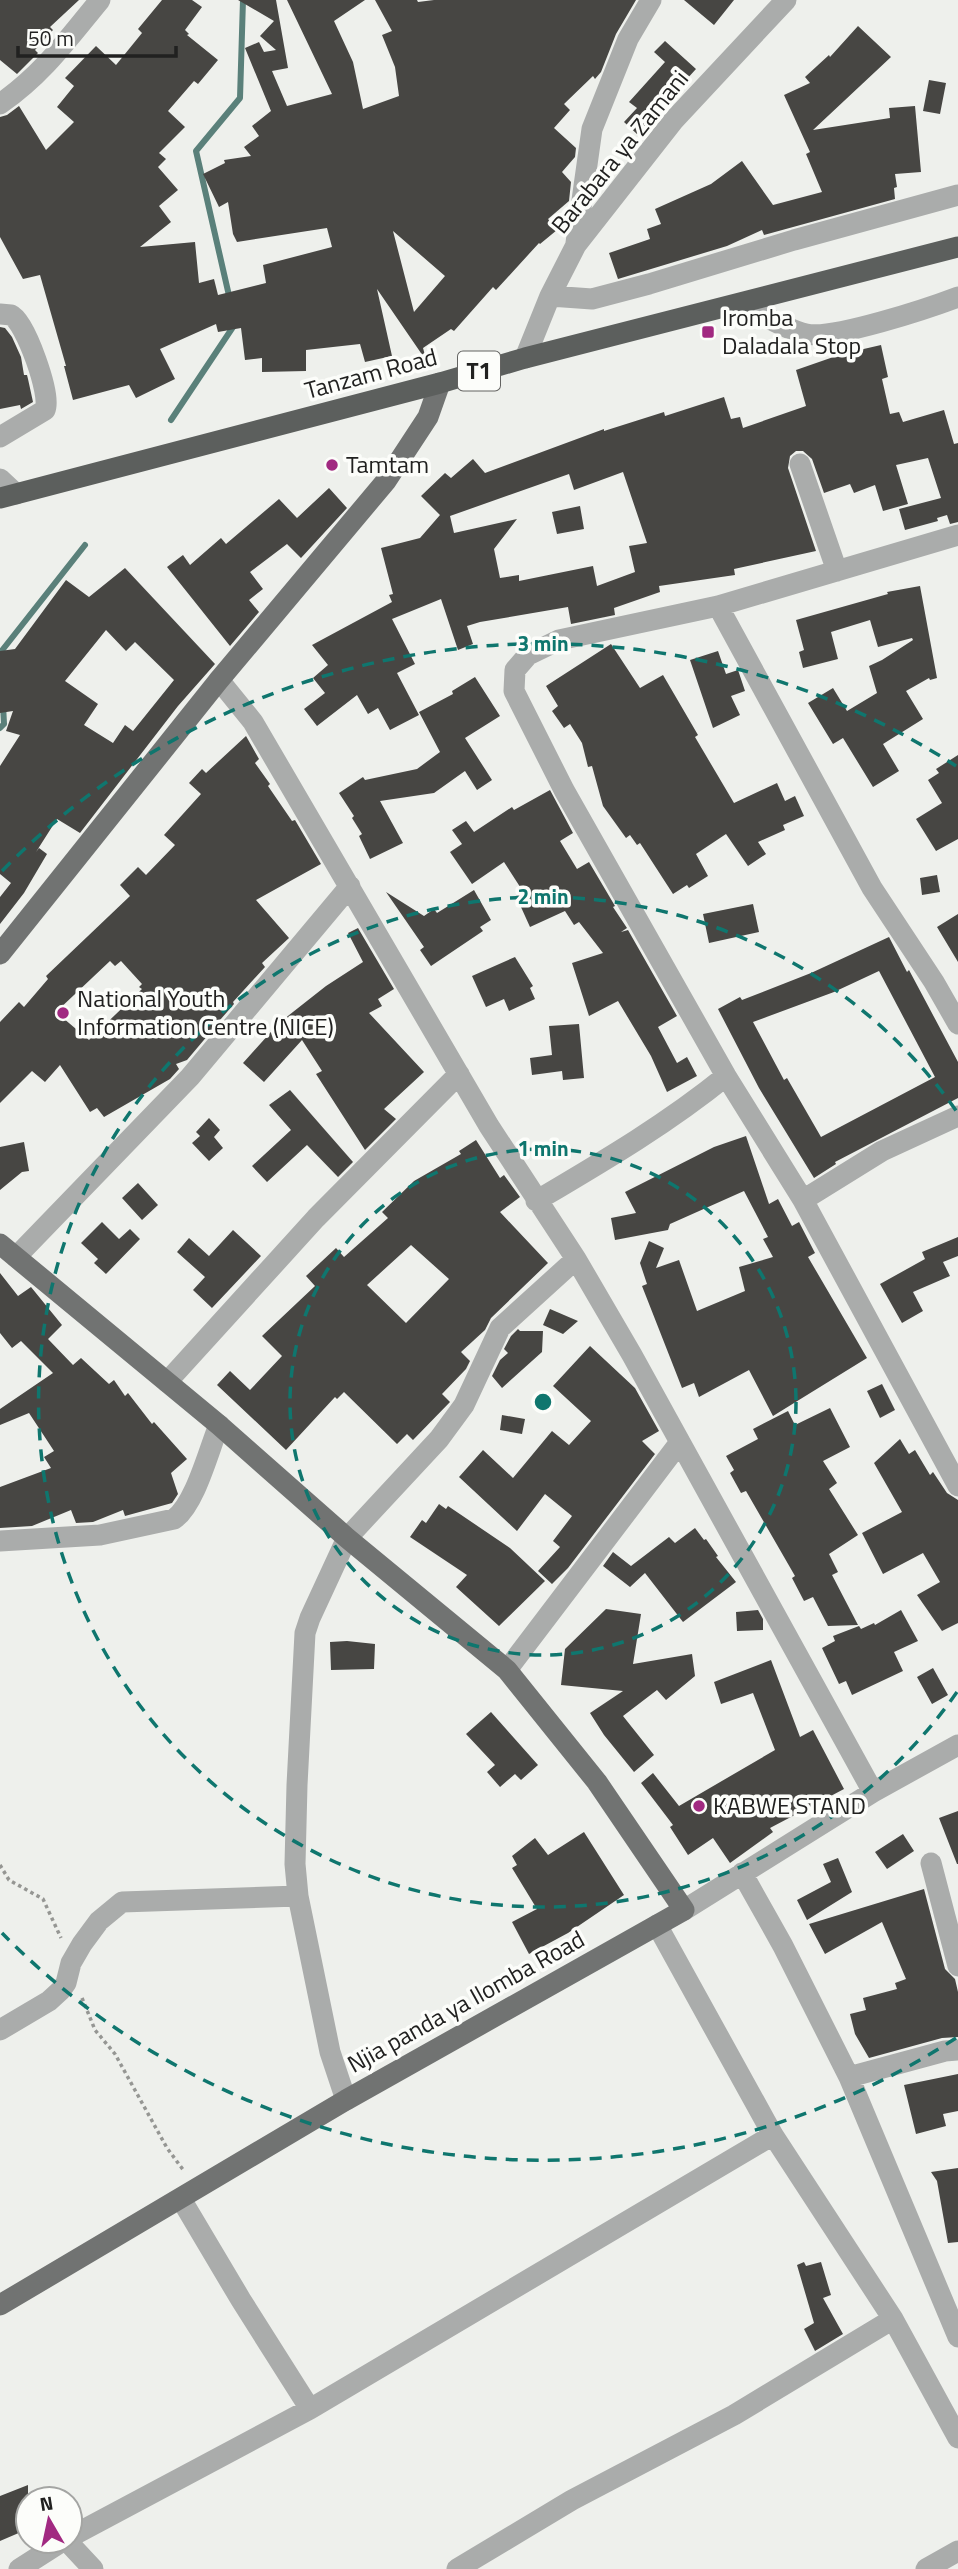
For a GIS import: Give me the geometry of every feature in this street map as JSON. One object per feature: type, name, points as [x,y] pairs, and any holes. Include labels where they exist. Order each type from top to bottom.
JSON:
[{"type":"highway","name":"Tanzam Road","points":[[8,496],[440,383],[525,358],[958,247]]},
{"type":"main road","points":[[0,954],[219,680],[386,481],[428,417],[440,383]]},
{"type":"main road","points":[[8,1250],[219,1425],[346,1538],[507,1670],[597,1782],[684,1910]]},
{"type":"main road","name":"Njia panda ya Ilomba Road","points":[[0,2305],[190,2195],[346,2100],[684,1910]]},
{"type":"street","points":[[0,104],[27,85],[41,71],[100,0]]},
{"type":"street","points":[[576,245],[592,129],[628,39],[651,0]]},
{"type":"street","name":"Barabara ya Zamani","points":[[525,358],[550,296],[576,245],[674,120],[786,0]]},
{"type":"street","points":[[550,296],[592,299],[958,195]]},
{"type":"street","points":[[741,304],[811,335],[852,329],[958,297]]},
{"type":"street","points":[[0,314],[11,314],[20,323],[46,387],[48,405],[45,410],[0,437]]},
{"type":"street","points":[[800,464],[837,571]]},
{"type":"street","points":[[0,479],[8,496]]},
{"type":"street","points":[[958,535],[718,607],[559,640],[528,655],[514,670],[513,680],[514,691],[564,790],[726,1076],[803,1200],[953,1464],[958,1486]]},
{"type":"street","points":[[718,607],[872,888],[934,982],[958,1024]]},
{"type":"street","points":[[219,680],[253,722],[459,1074],[576,1259],[680,1441],[873,1792]]},
{"type":"street","points":[[8,1250],[190,1077],[350,886]]},
{"type":"street","points":[[167,1382],[317,1218],[459,1074]]},
{"type":"street","points":[[537,1201],[630,1145],[693,1103],[726,1076]]},
{"type":"street","points":[[803,1200],[882,1151],[958,1116]]},
{"type":"street","points":[[346,2100],[330,2052],[298,1896],[295,1864],[305,1633],[346,1538],[439,1439],[458,1414],[500,1328],[576,1259]]},
{"type":"street","points":[[0,1541],[100,1535],[174,1519],[189,1503],[219,1425]]},
{"type":"street","points":[[507,1670],[680,1441]]},
{"type":"street","name":"Njia panda ya Ilomba Road","points":[[684,1910],[873,1792],[958,1745]]},
{"type":"street","points":[[931,1863],[958,1966]]},
{"type":"street","points":[[742,1873],[783,1946],[849,2077],[958,2337]]},
{"type":"street","points":[[0,2030],[49,2001],[99,1921],[122,1902],[298,1896]]},
{"type":"street","points":[[657,1925],[773,2134],[893,2319],[958,2438]]},
{"type":"street","points":[[849,2077],[945,2051],[958,2050]]},
{"type":"street","points":[[84,2531],[310,2409],[773,2134]]},
{"type":"street","points":[[190,2195],[241,2300],[310,2409]]},
{"type":"street","points":[[457,2569],[572,2500],[734,2415],[893,2319]]},
{"type":"street","points":[[926,2569],[958,2551]]},
{"type":"street","points":[[19,2569],[42,2555]]},
{"type":"street","points":[[80,2555],[93,2569]]},
{"type":"path","points":[[0,1865],[9,1880],[46,1902],[68,1973],[85,2003],[95,2030],[115,2054],[190,2195]]},
{"type":"building","points":[[0,0],[79,0],[50,27],[53,30],[35,50],[38,53],[17,74],[0,60]]},
{"type":"building","points":[[162,0],[192,0],[202,7],[185,30],[189,34],[187,35],[218,60],[198,84],[194,81],[168,111],[185,127],[159,153],[166,159],[158,167],[178,190],[159,206],[171,222],[140,247],[195,242],[199,283],[214,279],[218,295],[266,283],[263,265],[332,247],[327,228],[237,242],[233,234],[228,202],[219,207],[203,174],[225,163],[224,160],[251,156],[244,147],[259,136],[252,126],[271,111],[245,48],[259,42],[264,52],[276,50],[260,36],[274,21],[238,0],[276,0],[288,68],[272,71],[287,106],[332,94],[287,0],[365,0],[334,21],[353,62],[363,109],[399,96],[395,67],[382,35],[392,31],[375,0],[636,0],[616,34],[601,72],[595,79],[593,76],[564,104],[570,110],[554,128],[576,148],[575,157],[562,172],[571,182],[569,201],[548,219],[557,230],[539,243],[496,290],[493,287],[454,331],[451,329],[423,348],[425,355],[423,356],[377,289],[392,356],[365,362],[360,344],[306,350],[306,371],[262,372],[262,358],[245,360],[241,328],[218,332],[216,324],[160,349],[175,379],[136,398],[129,385],[73,400],[40,275],[23,279],[0,237],[0,117],[19,106],[46,150],[74,122],[57,107],[74,86],[65,78],[96,46],[116,65],[142,33],[138,29]],"holes":[[[393,231],[445,276],[414,312]]]},
{"type":"building","points":[[684,0],[734,0],[714,25]]},
{"type":"building","points":[[858,26],[891,57],[813,130],[890,118],[889,108],[915,106],[921,172],[895,174],[895,199],[764,235],[762,230],[727,246],[618,279],[609,253],[650,239],[647,229],[661,224],[655,209],[711,184],[742,161],[773,205],[822,192],[806,154],[810,152],[784,95],[810,83],[805,77],[829,55],[830,57]]},
{"type":"building","points":[[665,41],[696,69],[637,134],[624,122],[637,108],[629,102],[665,62],[654,52]]},
{"type":"building","points":[[929,80],[946,83],[940,114],[923,111]]},
{"type":"building","points":[[0,327],[5,328],[12,337],[21,357],[24,375],[27,375],[33,402],[21,409],[20,405],[0,409]]},
{"type":"building","points":[[881,345],[888,377],[882,379],[890,414],[899,412],[903,422],[944,410],[954,444],[958,443],[958,522],[950,524],[947,515],[937,518],[938,521],[905,530],[899,509],[941,498],[928,458],[896,465],[908,504],[883,511],[875,485],[854,493],[850,484],[824,493],[812,459],[803,451],[796,451],[790,456],[788,468],[816,551],[734,569],[735,575],[659,586],[660,592],[614,608],[615,615],[571,624],[568,607],[480,622],[467,626],[473,644],[458,650],[441,599],[392,619],[415,664],[397,673],[419,715],[390,730],[378,708],[368,714],[357,695],[317,726],[304,709],[325,693],[313,678],[328,665],[312,645],[392,602],[389,595],[393,594],[381,548],[420,538],[440,515],[421,496],[445,473],[451,478],[473,459],[485,473],[604,429],[664,412],[665,416],[724,397],[731,419],[740,417],[743,428],[806,406],[796,370],[842,354]],"holes":[[[623,472],[647,543],[629,546],[635,572],[597,586],[593,566],[519,581],[519,575],[500,578],[494,549],[517,519],[454,533],[450,516],[569,474],[574,490]]]},
{"type":"building","points":[[329,488],[347,508],[301,558],[287,544],[250,572],[263,589],[249,600],[259,612],[230,646],[167,567],[183,555],[190,565],[221,538],[226,544],[279,499],[297,518]]},
{"type":"building","points":[[580,506],[584,529],[557,534],[552,512]]},
{"type":"building","points":[[125,568],[215,664],[178,706],[80,833],[57,819],[36,852],[39,848],[47,854],[24,893],[0,924],[0,897],[11,883],[0,874],[0,766],[20,735],[6,731],[13,711],[0,713],[0,651],[15,649],[66,580],[89,597]],"holes":[[[106,630],[126,651],[135,642],[174,680],[133,731],[125,725],[113,743],[84,725],[98,704],[65,681]]]},
{"type":"building","points":[[920,586],[937,678],[929,678],[906,691],[923,719],[883,744],[899,771],[873,787],[843,738],[833,744],[808,703],[833,688],[847,711],[877,693],[869,666],[913,640],[912,638],[878,647],[870,620],[831,632],[838,659],[803,668],[799,652],[804,650],[796,620],[888,594],[887,592]]},
{"type":"building","points":[[611,644],[640,688],[663,675],[734,803],[777,783],[785,801],[795,796],[804,816],[783,825],[785,830],[758,842],[766,854],[748,866],[726,834],[696,854],[708,876],[673,894],[640,843],[637,845],[630,835],[626,838],[603,806],[592,766],[588,767],[582,743],[570,724],[564,728],[552,711],[558,706],[546,686]]},
{"type":"building","points":[[718,651],[726,674],[738,670],[745,691],[731,696],[740,715],[713,728],[690,660]]},
{"type":"building","points":[[475,677],[500,716],[465,738],[492,780],[477,790],[465,771],[434,793],[380,801],[403,843],[370,859],[359,836],[362,834],[352,818],[354,816],[339,793],[363,777],[365,780],[417,769],[440,752],[419,712],[453,694],[452,691]]},
{"type":"building","points":[[246,736],[259,759],[255,763],[270,784],[268,786],[292,821],[295,820],[321,864],[256,900],[289,938],[262,963],[265,967],[220,1020],[212,1025],[214,1028],[187,1060],[176,1064],[179,1069],[170,1079],[104,1117],[97,1108],[90,1112],[60,1065],[45,1082],[32,1071],[0,1103],[0,1022],[19,1002],[24,1007],[48,979],[46,976],[130,896],[120,885],[138,867],[146,875],[175,845],[164,835],[201,794],[189,783],[202,769],[206,773]],"holes":[[[110,961],[115,966],[121,961],[142,984],[139,987],[142,989],[89,1040],[56,1012]]]},
{"type":"building","points":[[958,755],[958,839],[936,851],[916,819],[942,803],[928,780],[939,773],[936,769]]},
{"type":"building","points":[[550,790],[573,833],[560,841],[577,869],[589,862],[627,928],[621,932],[628,930],[677,1016],[658,1027],[677,1063],[687,1057],[697,1076],[667,1092],[651,1056],[618,1001],[589,1016],[572,963],[603,953],[579,922],[574,925],[565,911],[530,927],[516,896],[524,893],[504,862],[472,884],[450,852],[462,844],[452,830],[466,821],[474,832],[512,807],[514,810]]},
{"type":"building","points":[[937,875],[940,892],[922,895],[920,878]]},
{"type":"building","points":[[474,890],[491,920],[480,927],[483,931],[431,966],[420,950],[424,947],[386,892],[424,916],[434,909],[437,913]]},
{"type":"building","points":[[753,904],[759,932],[709,943],[703,914]]},
{"type":"building","points":[[958,914],[958,962],[937,927]]},
{"type":"building","points":[[358,928],[394,989],[378,999],[382,1006],[369,1013],[424,1072],[384,1109],[396,1119],[365,1150],[316,1074],[322,1071],[302,1040],[264,1082],[243,1063],[279,1023],[326,986],[363,962],[348,933]]},
{"type":"building","points":[[889,937],[958,1062],[958,1098],[835,1162],[836,1164],[814,1178],[759,1088],[718,1009],[740,997],[742,1000],[811,973]],"holes":[[[879,971],[935,1077],[821,1137],[787,1078],[784,1080],[753,1022],[834,992]]]},
{"type":"building","points":[[515,957],[533,986],[530,988],[535,999],[509,1011],[504,999],[486,1007],[472,976]]},
{"type":"building","points":[[579,1024],[584,1078],[563,1080],[562,1071],[532,1075],[530,1058],[552,1055],[549,1026]]},
{"type":"building","points":[[290,1090],[353,1162],[338,1177],[307,1145],[267,1182],[252,1166],[291,1130],[269,1105]]},
{"type":"building","points":[[209,1118],[220,1130],[214,1137],[223,1148],[209,1161],[192,1143],[200,1136],[196,1132]]},
{"type":"building","points":[[746,1136],[769,1204],[778,1199],[792,1226],[799,1222],[815,1253],[808,1257],[867,1358],[773,1416],[749,1370],[699,1397],[694,1383],[682,1388],[642,1286],[647,1284],[640,1263],[649,1241],[664,1248],[656,1268],[679,1260],[697,1311],[745,1291],[739,1267],[773,1257],[763,1239],[768,1237],[744,1191],[670,1224],[668,1230],[615,1240],[611,1218],[636,1213],[625,1192],[714,1147]]},
{"type":"building","points":[[476,1140],[500,1178],[504,1175],[520,1197],[500,1212],[548,1263],[491,1318],[485,1330],[461,1352],[470,1361],[466,1369],[442,1394],[450,1402],[413,1440],[407,1434],[397,1444],[344,1392],[337,1399],[335,1397],[286,1450],[217,1385],[230,1371],[250,1390],[282,1356],[262,1336],[315,1286],[306,1276],[336,1248],[344,1257],[388,1218],[382,1212],[414,1181],[461,1154],[459,1151]],"holes":[[[411,1245],[449,1279],[406,1323],[367,1285]]]},
{"type":"building","points":[[24,1142],[29,1171],[22,1172],[0,1190],[0,1147]]},
{"type":"building","points":[[138,1183],[158,1205],[142,1220],[122,1198]]},
{"type":"building","points":[[102,1222],[119,1239],[130,1229],[140,1239],[106,1274],[94,1263],[98,1259],[81,1243]]},
{"type":"building","points":[[233,1230],[261,1256],[212,1308],[193,1290],[205,1277],[177,1252],[189,1238],[209,1256]]},
{"type":"building","points":[[958,1237],[958,1256],[943,1262],[950,1276],[913,1292],[923,1311],[902,1323],[880,1284],[925,1259],[922,1252]]},
{"type":"building","points":[[0,1273],[18,1296],[31,1287],[62,1325],[48,1339],[73,1365],[81,1358],[109,1384],[114,1380],[125,1396],[128,1393],[152,1424],[154,1422],[187,1459],[171,1473],[178,1494],[172,1503],[125,1516],[123,1510],[93,1522],[76,1523],[71,1510],[32,1526],[0,1528],[0,1487],[51,1468],[44,1457],[54,1451],[29,1413],[0,1425],[0,1409],[53,1373],[21,1341],[12,1348],[0,1333]]},
{"type":"building","points":[[550,1309],[578,1321],[563,1334],[543,1325]]},
{"type":"building","points":[[518,1329],[543,1331],[542,1352],[502,1388],[492,1376],[500,1360],[508,1353],[504,1349]]},
{"type":"building","points":[[590,1346],[635,1388],[659,1431],[642,1441],[655,1454],[568,1568],[552,1584],[538,1571],[560,1547],[553,1541],[572,1516],[545,1494],[517,1531],[459,1477],[483,1450],[513,1478],[552,1431],[569,1445],[591,1421],[553,1386]]},
{"type":"building","points":[[882,1384],[895,1410],[880,1418],[867,1391]]},
{"type":"building","points":[[830,1408],[850,1447],[823,1461],[837,1483],[829,1489],[858,1535],[829,1554],[838,1572],[832,1575],[858,1625],[828,1626],[813,1597],[804,1601],[792,1578],[795,1576],[746,1491],[741,1493],[730,1473],[734,1470],[726,1456],[758,1439],[753,1429],[788,1411],[795,1425]]},
{"type":"building","points":[[502,1415],[525,1419],[522,1434],[500,1430]]},
{"type":"building","points":[[900,1439],[909,1454],[915,1450],[930,1475],[933,1472],[947,1493],[958,1500],[958,1623],[942,1631],[917,1595],[940,1582],[923,1553],[883,1574],[862,1533],[902,1512],[874,1463]]},
{"type":"building","points":[[439,1504],[446,1509],[448,1506],[510,1548],[545,1581],[499,1626],[456,1587],[467,1575],[410,1537],[422,1520],[426,1523]]},
{"type":"building","points":[[695,1528],[704,1540],[706,1539],[736,1582],[683,1622],[645,1573],[630,1587],[603,1566],[613,1552],[631,1566],[669,1537],[675,1543]]},
{"type":"building","points":[[606,1609],[641,1614],[633,1664],[692,1654],[695,1676],[666,1700],[657,1690],[623,1716],[654,1755],[634,1772],[590,1713],[623,1691],[561,1685],[565,1649]]},
{"type":"building","points":[[758,1610],[763,1619],[763,1630],[737,1631],[736,1612]]},
{"type":"building","points":[[901,1610],[918,1641],[894,1652],[903,1671],[852,1695],[846,1681],[839,1684],[822,1648],[835,1641],[833,1636],[859,1626],[861,1629],[874,1623],[875,1625]]},
{"type":"building","points":[[330,1642],[375,1644],[374,1669],[331,1670]]},
{"type":"building","points":[[771,1660],[800,1737],[813,1730],[844,1789],[770,1828],[773,1832],[730,1863],[713,1838],[688,1855],[670,1827],[673,1825],[641,1783],[653,1773],[679,1806],[775,1750],[753,1693],[721,1704],[714,1682]]},
{"type":"building","points":[[933,1668],[948,1695],[932,1704],[917,1677]]},
{"type":"building","points":[[491,1712],[538,1765],[521,1780],[515,1774],[500,1787],[487,1772],[495,1765],[466,1734]]},
{"type":"building","points":[[958,1811],[958,1864],[957,1864],[939,1818]]},
{"type":"building","points":[[584,1832],[624,1895],[568,1933],[529,1954],[512,1922],[537,1909],[512,1868],[517,1865],[512,1856],[535,1838],[548,1855]]},
{"type":"building","points":[[903,1834],[914,1851],[887,1869],[875,1852]]},
{"type":"building","points":[[838,1858],[852,1892],[807,1920],[797,1900],[831,1882],[823,1864]]},
{"type":"building","points":[[924,1889],[945,1969],[955,1979],[958,1992],[958,2037],[942,2038],[869,2058],[855,2034],[850,2014],[866,2010],[863,1998],[897,1989],[895,1983],[906,1979],[882,1922],[825,1954],[809,1924]]},
{"type":"building","points":[[958,2074],[958,2111],[943,2114],[946,2126],[916,2134],[904,2085]]},
{"type":"building","points":[[958,2168],[958,2242],[948,2243],[937,2181],[931,2172]]},
{"type":"building","points":[[804,2262],[806,2266],[821,2262],[831,2295],[823,2298],[843,2334],[815,2351],[804,2329],[814,2323],[797,2265]]},
{"type":"building","points":[[14,2490],[14,2535],[0,2541],[0,2496]]},
{"type":"waterway","points":[[230,300],[196,151],[240,98],[243,0]]},
{"type":"waterway","points":[[171,420],[235,324]]},
{"type":"waterway","points":[[0,653],[85,545]]},
{"type":"waterway","points":[[0,728],[4,724],[3,704]]},
{"type":"place","name":"Iromba Daladala Stop","points":[[708,332]]},
{"type":"place","name":"Tamtam","points":[[332,465]]},
{"type":"place","name":"National Youth Information Centre (NICE)","points":[[63,1013]]},
{"type":"place","name":"KABWE STAND","points":[[699,1806]]}]
